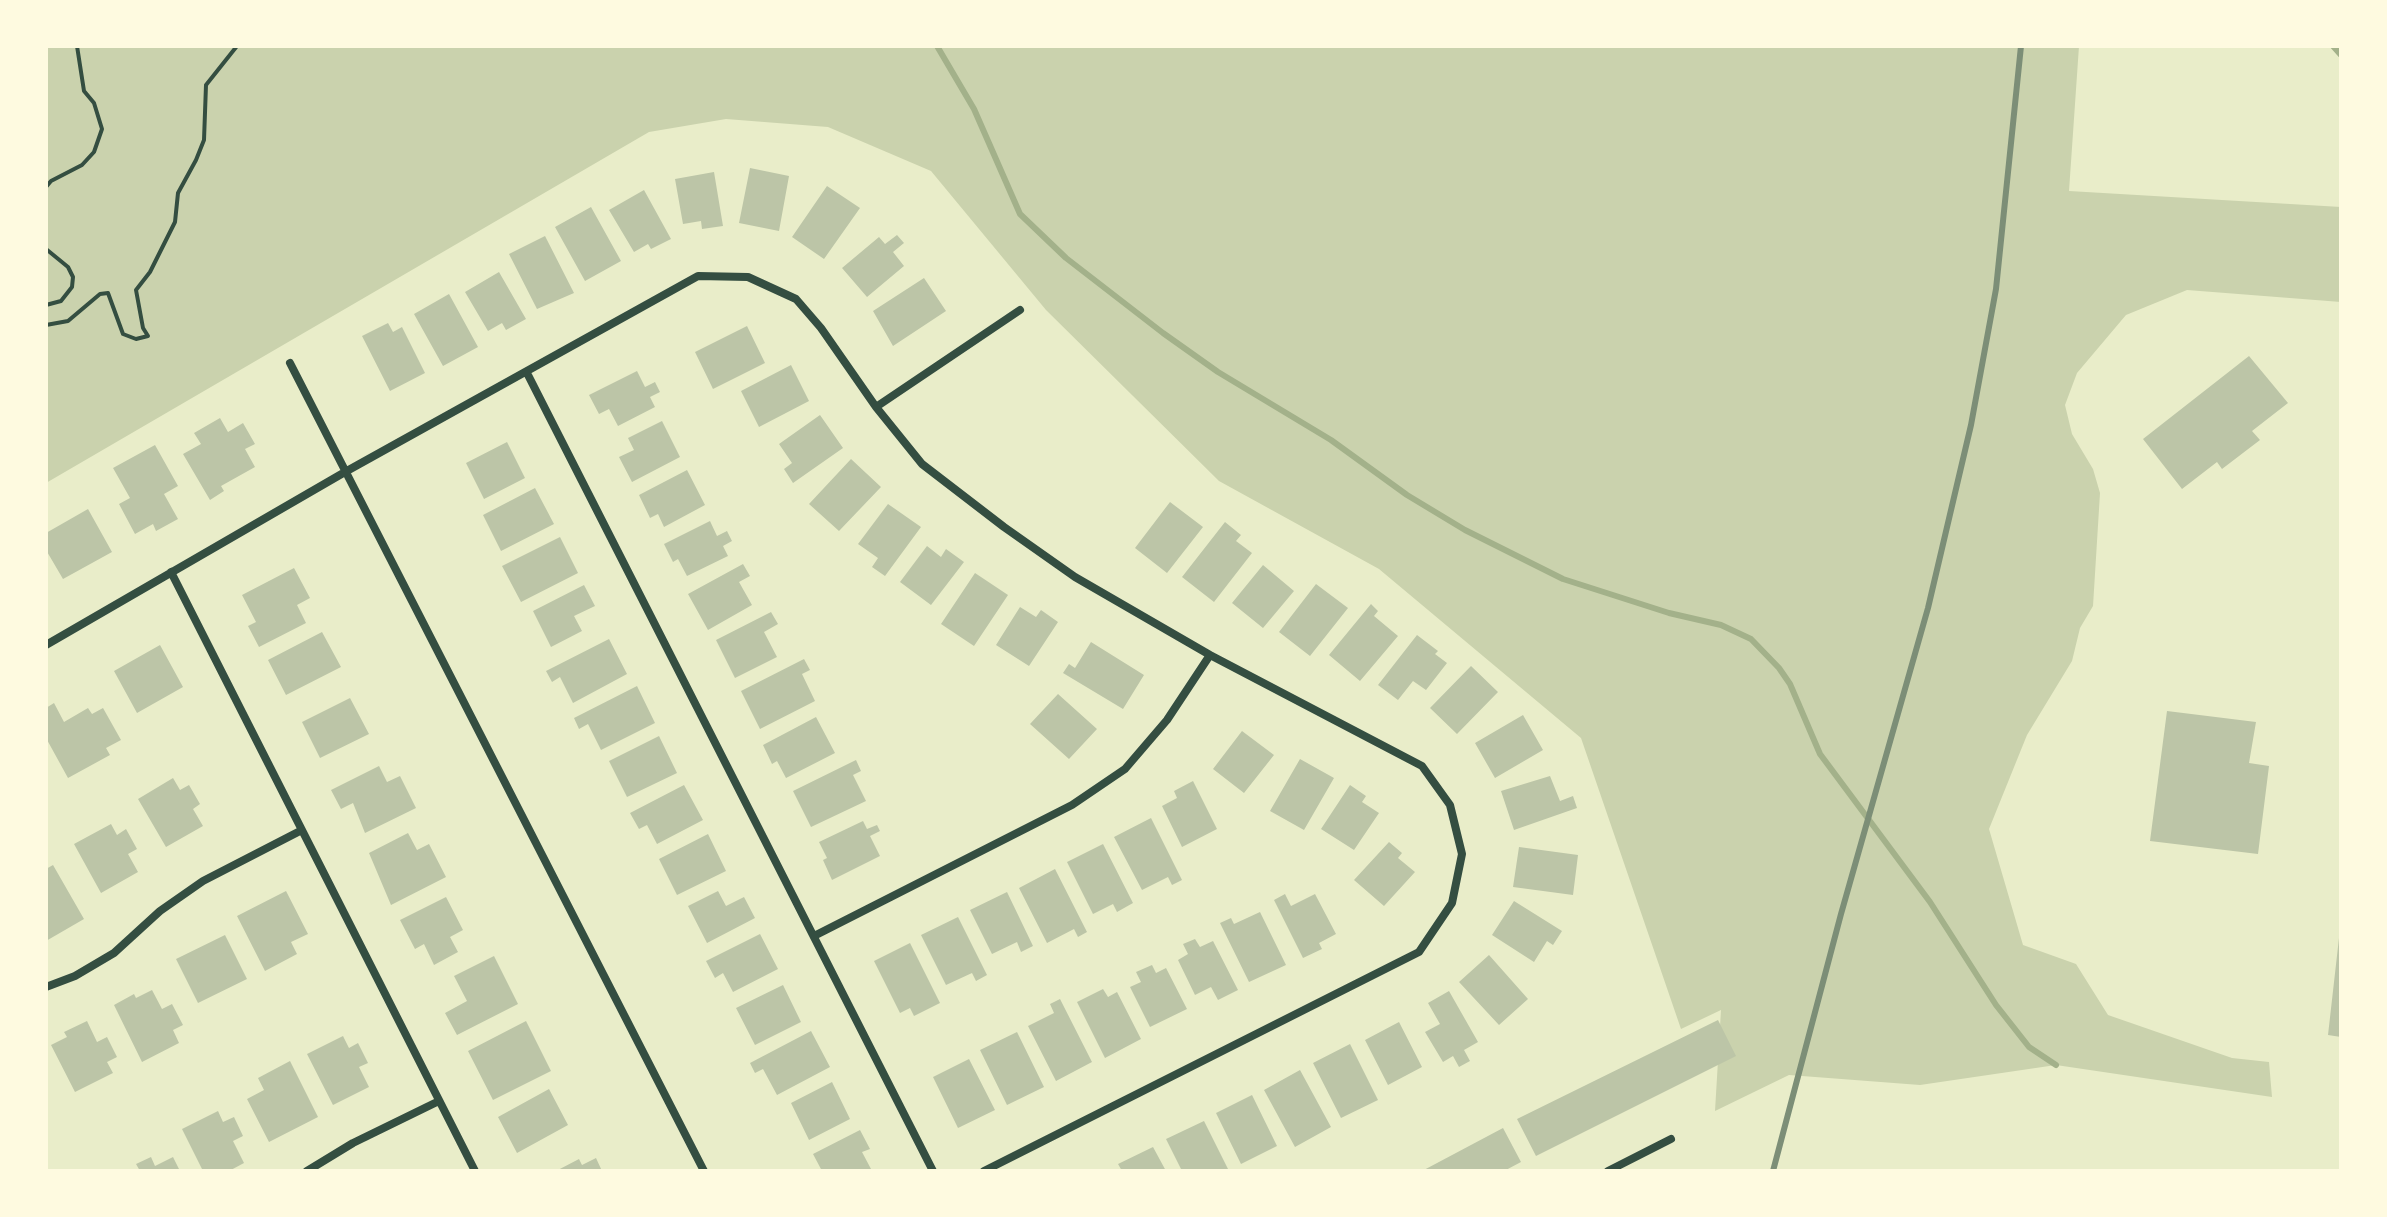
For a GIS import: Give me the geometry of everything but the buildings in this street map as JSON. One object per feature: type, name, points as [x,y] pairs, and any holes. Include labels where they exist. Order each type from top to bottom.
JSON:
[{"type":"street","points":[[46,645],[345,472],[698,276],[748,277],[796,299],[922,464],[1075,577],[1210,655],[1422,766],[1450,805],[1462,854],[1452,903],[1419,952],[984,1171]]},
{"type":"street","points":[[876,407],[1020,310]]},
{"type":"street","points":[[290,363],[704,1171]]},
{"type":"street","points":[[527,373],[933,1171]]},
{"type":"street","points":[[171,572],[475,1171]]},
{"type":"street","points":[[814,936],[1072,805],[1125,769],[1167,720],[1210,655]]},
{"type":"street","points":[[46,987],[75,976],[114,953],[160,911],[203,881],[302,830]]},
{"type":"street","points":[[307,1171],[353,1143],[439,1101]]},
{"type":"street","points":[[1608,1171],[1671,1139]]},
{"type":"path","points":[[46,187],[51,181],[82,165],[94,152],[102,129],[94,103],[84,91],[77,46]]},
{"type":"path","points":[[46,325],[68,321],[100,294],[108,293],[123,334],[136,339],[148,336],[143,328],[136,290],[150,272],[175,222],[178,193],[204,140],[206,85],[237,46]]},
{"type":"path","points":[[46,249],[68,267],[73,277],[72,287],[61,301],[46,305]]},
{"type":"green space","points":[[46,46],[2079,46],[2069,191],[2341,207],[2341,302],[2187,290],[2126,315],[2077,373],[2065,405],[2072,434],[2093,469],[2100,493],[2093,606],[2080,628],[2072,661],[2027,735],[1989,829],[2023,945],[2076,964],[2108,1015],[2232,1058],[2269,1062],[2272,1097],[2056,1065],[1920,1085],[1789,1075],[1715,1111],[1721,1010],[1681,1029],[1581,738],[1379,569],[1219,481],[1046,310],[931,171],[828,127],[726,119],[649,132],[46,483]]},
{"type":"waterway","points":[[937,46],[974,109],[1020,214],[1066,258],[1163,333],[1218,372],[1331,440],[1407,495],[1465,530],[1563,579],[1669,613],[1721,625],[1751,639],[1790,684],[1820,754],[1930,902],[1996,1005],[2029,1047],[2056,1065]]},
{"type":"waterway","points":[[2333,46],[2341,55]]},
{"type":"railway","points":[[1773,1171],[1841,914],[1928,608],[1971,425],[1996,289],[2021,46]]}]
